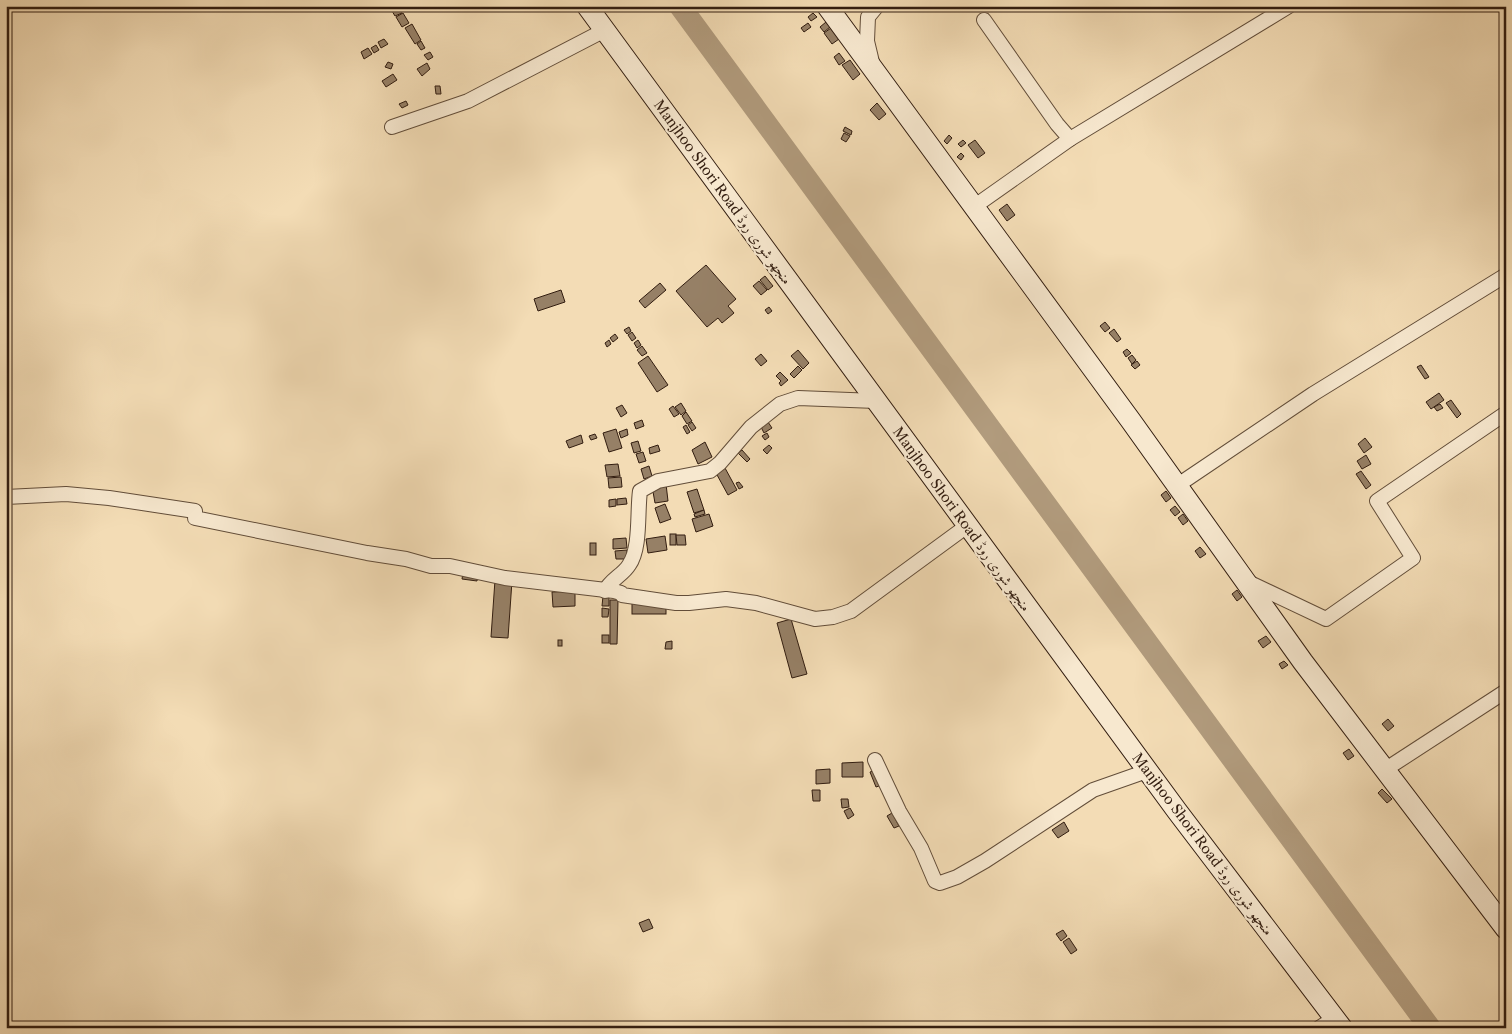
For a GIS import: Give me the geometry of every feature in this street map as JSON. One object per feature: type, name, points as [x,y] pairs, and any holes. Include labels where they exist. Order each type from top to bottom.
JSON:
[{"type":"street","name":"Manjhoo Shori Road منجھو شوری روڈ","points":[[587,6],[1332,1025]]},
{"type":"street","points":[[827,6],[1178,485],[1303,662],[1505,924]]},
{"type":"street","points":[[873,67],[867,41],[868,17],[877,6]]},
{"type":"street","points":[[975,206],[1070,139],[1289,6]]},
{"type":"street","points":[[984,20],[1057,124],[1070,139]]},
{"type":"street","points":[[392,127],[468,101],[605,30]]},
{"type":"street","points":[[1178,485],[1313,394],[1506,275]]},
{"type":"street","points":[[605,591],[608,585],[629,566],[636,550],[640,491],[658,481],[710,471],[720,463],[751,427],[780,404],[798,398],[876,401]]},
{"type":"street","points":[[1247,582],[1326,619],[1413,558],[1377,501],[1506,413]]},
{"type":"street","points":[[6,497],[66,494],[164,506],[195,511],[195,518],[367,553],[406,559],[431,566],[450,566],[505,578],[614,591],[637,598],[676,603],[726,599],[756,603],[815,619],[833,617],[850,611],[967,526]]},
{"type":"street","points":[[1386,769],[1506,691]]},
{"type":"street","points":[[875,760],[899,811],[922,848],[935,881],[940,883],[957,877],[984,861],[1093,790],[1147,771]]},
{"type":"building","points":[[389,6],[398,6],[402,13],[395,16]]},
{"type":"building","points":[[403,13],[409,23],[402,27],[396,17]]},
{"type":"building","points":[[813,13],[817,17],[811,21],[808,17]]},
{"type":"building","points":[[826,22],[830,27],[824,32],[820,27]]},
{"type":"building","points":[[808,23],[811,27],[804,32],[801,28]]},
{"type":"building","points":[[412,24],[421,40],[415,44],[405,28]]},
{"type":"building","points":[[831,28],[839,39],[832,44],[824,33]]},
{"type":"building","points":[[384,39],[388,44],[381,48],[378,42]]},
{"type":"building","points":[[421,41],[425,48],[421,50],[417,44]]},
{"type":"building","points":[[376,45],[379,50],[374,53],[371,48]]},
{"type":"building","points":[[368,48],[372,54],[364,59],[361,52]]},
{"type":"building","points":[[430,52],[433,57],[428,60],[424,55]]},
{"type":"building","points":[[839,53],[845,61],[839,65],[834,57]]},
{"type":"building","points":[[850,60],[860,74],[853,80],[842,65]]},
{"type":"building","points":[[388,62],[393,64],[391,69],[385,67]]},
{"type":"building","points":[[427,63],[430,69],[422,76],[417,69]]},
{"type":"building","points":[[393,74],[397,80],[386,87],[382,81]]},
{"type":"building","points":[[435,86],[440,86],[441,94],[436,94]]},
{"type":"building","points":[[406,101],[408,105],[402,108],[399,104]]},
{"type":"building","points":[[877,103],[886,114],[879,120],[870,110]]},
{"type":"building","points":[[845,127],[852,131],[851,135],[843,131]]},
{"type":"building","points":[[844,133],[850,136],[846,142],[841,139]]},
{"type":"building","points":[[949,135],[952,138],[947,144],[944,141]]},
{"type":"building","points":[[963,140],[966,143],[961,147],[958,144]]},
{"type":"building","points":[[975,140],[985,153],[978,158],[968,145]]},
{"type":"building","points":[[961,153],[964,156],[961,160],[957,157]]},
{"type":"building","points":[[1007,204],[1015,215],[1007,221],[999,210]]},
{"type":"building","points":[[706,265],[736,299],[728,306],[734,313],[722,323],[718,318],[707,327],[676,291]]},
{"type":"building","points":[[765,276],[773,286],[768,290],[760,280]]},
{"type":"building","points":[[759,281],[767,290],[761,295],[753,286]]},
{"type":"building","points":[[660,283],[666,290],[645,308],[639,301]]},
{"type":"building","points":[[561,290],[565,302],[538,311],[534,299]]},
{"type":"building","points":[[769,307],[772,311],[768,314],[765,310]]},
{"type":"building","points":[[1105,322],[1110,328],[1105,332],[1100,326]]},
{"type":"building","points":[[629,327],[631,331],[627,334],[624,330]]},
{"type":"building","points":[[1114,329],[1121,339],[1117,342],[1109,333]]},
{"type":"building","points":[[632,332],[636,338],[632,341],[628,335]]},
{"type":"building","points":[[615,334],[618,338],[613,342],[610,338]]},
{"type":"building","points":[[609,340],[611,344],[607,347],[605,343]]},
{"type":"building","points":[[638,340],[641,345],[637,348],[634,343]]},
{"type":"building","points":[[642,346],[647,353],[642,356],[637,350]]},
{"type":"building","points":[[1127,349],[1131,353],[1126,357],[1123,352]]},
{"type":"building","points":[[798,350],[809,363],[803,369],[791,356]]},
{"type":"building","points":[[761,354],[767,361],[761,366],[755,359]]},
{"type":"building","points":[[1132,355],[1136,360],[1132,364],[1128,358]]},
{"type":"building","points":[[648,356],[668,385],[657,392],[638,363]]},
{"type":"building","points":[[1137,361],[1140,365],[1135,369],[1131,365]]},
{"type":"building","points":[[1421,365],[1429,377],[1425,379],[1417,367]]},
{"type":"building","points":[[798,366],[802,370],[794,378],[790,374]]},
{"type":"building","points":[[780,372],[788,380],[781,386],[779,383],[781,381],[776,376]]},
{"type":"building","points":[[1439,393],[1444,400],[1431,409],[1426,402]]},
{"type":"building","points":[[1451,400],[1461,414],[1457,418],[1446,403]]},
{"type":"building","points":[[681,403],[686,411],[681,415],[675,407]]},
{"type":"building","points":[[1440,404],[1443,408],[1437,411],[1434,407]]},
{"type":"building","points":[[622,405],[627,413],[621,417],[616,408]]},
{"type":"building","points":[[673,406],[679,414],[674,417],[669,409]]},
{"type":"building","points":[[686,412],[692,421],[687,424],[682,416]]},
{"type":"building","points":[[642,420],[644,426],[636,429],[634,423]]},
{"type":"building","points":[[692,422],[696,428],[692,431],[688,425]]},
{"type":"building","points":[[768,422],[772,428],[764,433],[761,427]]},
{"type":"building","points":[[686,425],[690,432],[687,434],[683,427]]},
{"type":"building","points":[[616,429],[622,448],[609,452],[603,433]]},
{"type":"building","points":[[627,429],[628,435],[621,438],[619,432]]},
{"type":"building","points":[[767,433],[769,437],[765,440],[762,436]]},
{"type":"building","points":[[595,434],[597,438],[591,440],[589,436]]},
{"type":"building","points":[[581,435],[583,443],[569,448],[566,441]]},
{"type":"building","points":[[1365,438],[1372,447],[1364,453],[1358,444]]},
{"type":"building","points":[[638,441],[641,451],[634,453],[631,443]]},
{"type":"building","points":[[705,442],[712,457],[698,464],[692,450]]},
{"type":"building","points":[[658,445],[660,451],[650,454],[649,448]]},
{"type":"building","points":[[769,445],[772,448],[767,454],[763,450]]},
{"type":"building","points":[[742,450],[750,459],[747,462],[738,453]]},
{"type":"building","points":[[643,452],[646,461],[639,463],[636,454]]},
{"type":"building","points":[[1366,455],[1371,464],[1362,469],[1357,461]]},
{"type":"building","points":[[618,464],[620,476],[607,477],[605,465]]},
{"type":"building","points":[[649,466],[652,476],[644,479],[641,469]]},
{"type":"building","points":[[725,468],[737,490],[728,495],[716,473]]},
{"type":"building","points":[[1361,471],[1371,485],[1366,489],[1356,474]]},
{"type":"building","points":[[621,477],[622,487],[609,488],[608,478]]},
{"type":"building","points":[[739,482],[743,487],[739,489],[736,483]]},
{"type":"building","points":[[666,484],[668,501],[655,503],[652,486]]},
{"type":"building","points":[[697,489],[704,510],[694,513],[687,492]]},
{"type":"building","points":[[1166,491],[1171,498],[1166,502],[1161,495]]},
{"type":"building","points":[[626,498],[627,504],[617,505],[617,499]]},
{"type":"building","points":[[616,499],[616,506],[609,507],[609,500]]},
{"type":"building","points":[[665,504],[671,519],[660,523],[655,508]]},
{"type":"building","points":[[1175,506],[1180,512],[1175,516],[1170,510]]},
{"type":"building","points":[[704,510],[705,514],[695,517],[694,514]]},
{"type":"building","points":[[709,514],[713,526],[696,532],[692,519]]},
{"type":"building","points":[[1183,514],[1188,521],[1183,525],[1178,518]]},
{"type":"building","points":[[670,534],[676,534],[676,545],[670,545]]},
{"type":"building","points":[[676,535],[685,535],[686,545],[677,545]]},
{"type":"building","points":[[665,536],[667,550],[648,553],[646,539]]},
{"type":"building","points":[[626,538],[627,548],[613,549],[613,539]]},
{"type":"building","points":[[590,543],[596,543],[596,555],[590,555]]},
{"type":"building","points":[[1200,547],[1206,554],[1200,558],[1195,551]]},
{"type":"building","points":[[627,550],[627,559],[616,559],[615,551]]},
{"type":"building","points":[[463,573],[478,575],[477,581],[462,579]]},
{"type":"building","points":[[495,580],[512,581],[508,638],[491,637]]},
{"type":"building","points":[[1237,590],[1242,597],[1237,601],[1232,594]]},
{"type":"building","points":[[575,591],[575,606],[553,607],[552,592]]},
{"type":"building","points":[[603,596],[609,596],[609,606],[602,606]]},
{"type":"building","points":[[610,600],[618,600],[617,644],[610,644]]},
{"type":"building","points":[[632,603],[666,603],[666,614],[632,614]]},
{"type":"building","points":[[602,608],[609,609],[608,617],[602,617]]},
{"type":"building","points":[[791,619],[807,674],[792,678],[777,623]]},
{"type":"building","points":[[602,635],[609,635],[609,643],[602,643]]},
{"type":"building","points":[[1266,636],[1271,642],[1263,648],[1258,641]]},
{"type":"building","points":[[558,640],[562,640],[562,646],[558,646]]},
{"type":"building","points":[[672,641],[672,649],[665,649],[666,642]]},
{"type":"building","points":[[1284,661],[1288,665],[1282,669],[1279,664]]},
{"type":"building","points":[[1388,719],[1394,726],[1388,731],[1382,724]]},
{"type":"building","points":[[1349,749],[1354,756],[1348,760],[1343,753]]},
{"type":"building","points":[[863,762],[863,777],[842,777],[842,763]]},
{"type":"building","points":[[830,769],[830,783],[816,784],[816,770]]},
{"type":"building","points":[[876,770],[882,785],[876,787],[870,772]]},
{"type":"building","points":[[1382,789],[1392,799],[1387,803],[1378,793]]},
{"type":"building","points":[[812,790],[820,790],[820,801],[813,801]]},
{"type":"building","points":[[841,799],[848,799],[849,807],[842,808]]},
{"type":"building","points":[[850,808],[854,815],[848,819],[844,811]]},
{"type":"building","points":[[892,813],[899,826],[894,828],[887,816]]},
{"type":"building","points":[[1064,822],[1069,831],[1058,838],[1052,830]]},
{"type":"building","points":[[649,919],[653,928],[643,932],[639,923]]},
{"type":"building","points":[[1063,930],[1067,936],[1061,941],[1056,934]]},
{"type":"building","points":[[1069,938],[1077,950],[1071,954],[1063,942]]},
{"type":"waterway","points":[[680,6],[1430,1028]]}]
